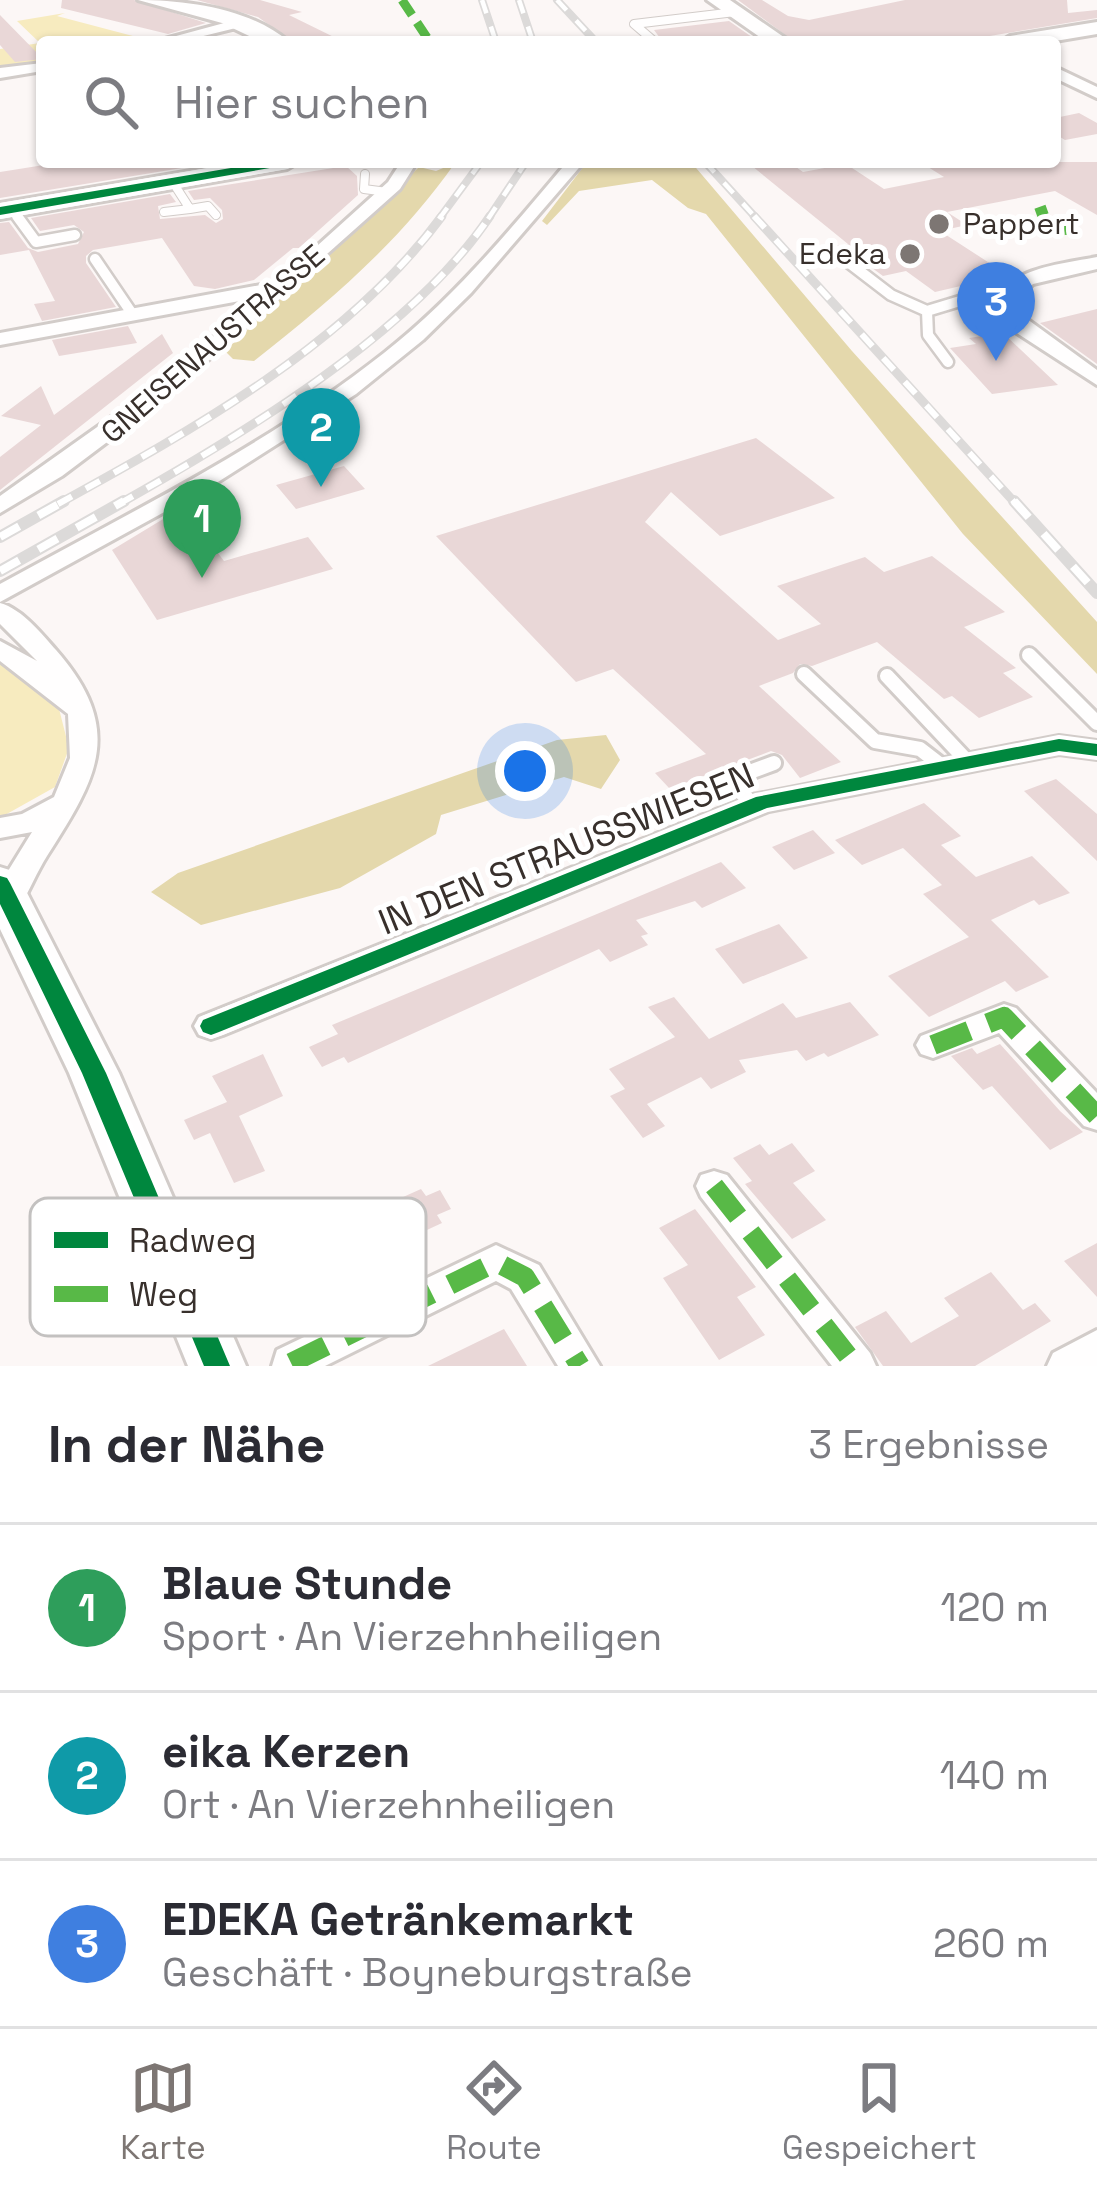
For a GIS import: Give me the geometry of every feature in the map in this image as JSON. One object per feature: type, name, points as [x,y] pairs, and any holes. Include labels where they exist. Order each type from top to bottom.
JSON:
[{"type":"street","points":[[148,0],[239,23],[266,36]]},
{"type":"street","points":[[726,6],[772,36]]},
{"type":"street","points":[[186,36],[239,23]]},
{"type":"street","points":[[1047,36],[1097,28]]},
{"type":"street","points":[[0,74],[36,68]]},
{"type":"street","points":[[1061,75],[1097,93]]},
{"type":"street","points":[[6,210],[172,182],[223,168]]},
{"type":"street","name":"GNEISENAUSTRASSE","points":[[0,506],[86,452],[206,358],[387,192],[405,168]]},
{"type":"street","points":[[0,594],[159,505],[352,387],[414,336],[571,168]]},
{"type":"street","points":[[1097,263],[1027,280],[1000,302],[1001,312],[1010,320],[1097,379]]},
{"type":"street","points":[[0,340],[285,286]]},
{"type":"street","points":[[0,610],[33,638],[70,682],[89,744],[76,783],[3,892],[94,1073],[146,1198]]},
{"type":"street","points":[[0,649],[34,671],[81,717]]},
{"type":"street","name":"IN DEN STRAUSSWIESEN","points":[[211,1026],[754,806],[1059,745],[1097,750]]},
{"type":"street","points":[[0,828],[30,822],[63,804]]},
{"type":"street","points":[[933,1045],[1004,1017],[1097,1116]]},
{"type":"street","points":[[714,1186],[856,1366]]},
{"type":"street","points":[[426,1296],[496,1262],[525,1277],[580,1366]]},
{"type":"street","points":[[204,1336],[217,1366]]},
{"type":"street","points":[[291,1363],[346,1336]]},
{"type":"street","points":[[1066,1366],[1097,1348]]},
{"type":"lane","points":[[648,36],[634,24],[726,6]]},
{"type":"lane","points":[[364,174],[364,189],[387,192]]},
{"type":"lane","points":[[172,182],[190,208]]},
{"type":"lane","points":[[164,212],[208,206],[216,215]]},
{"type":"lane","points":[[6,210],[36,242],[75,235]]},
{"type":"lane","points":[[95,259],[134,314]]},
{"type":"lane","points":[[848,262],[891,295],[927,311],[960,301],[1000,302]]},
{"type":"lane","points":[[927,311],[928,335],[948,362]]},
{"type":"lane","points":[[1029,655],[1097,723]]},
{"type":"lane","points":[[804,674],[875,741],[920,749],[955,764]]},
{"type":"lane","points":[[887,676],[955,764]]},
{"type":"lane","points":[[754,806],[728,780],[774,763]]},
{"type":"shaded area","points":[[65,13],[57,16],[133,36],[36,39],[17,21]]},
{"type":"shaded area","points":[[36,44],[36,61],[0,67],[0,49]]},
{"type":"shaded area","points":[[418,168],[451,168],[411,219],[336,293],[254,361],[233,359],[225,351]]},
{"type":"shaded area","points":[[582,168],[696,168],[852,351],[1097,622],[1097,674],[963,534],[706,214],[688,208],[652,180],[579,191],[547,225],[542,221]]},
{"type":"shaded area","points":[[0,660],[58,705],[69,748],[55,787],[5,815],[0,815]]},
{"type":"shaded area","points":[[606,735],[620,760],[601,789],[564,777],[441,815],[436,834],[340,888],[201,925],[151,892],[178,873],[557,740]]},
{"type":"building","points":[[62,0],[134,0],[206,23],[168,34],[61,8]]},
{"type":"building","points":[[197,0],[260,0],[302,12],[289,15],[332,36],[285,36],[258,17]]},
{"type":"building","points":[[738,0],[762,0],[788,16],[809,20],[905,0],[1067,0],[1068,13],[1097,10],[1097,18],[990,36],[787,36]]},
{"type":"building","points":[[0,15],[36,53],[36,60],[15,62],[0,45]]},
{"type":"building","points":[[729,21],[750,36],[658,36],[654,30]]},
{"type":"building","points":[[1079,113],[1097,123],[1097,134],[1065,140],[1061,117]]},
{"type":"building","points":[[1061,162],[1097,162],[1097,215],[1055,191],[947,212],[967,225],[940,231],[1008,275],[935,292],[906,271],[883,276],[833,246],[848,244],[754,168],[803,172],[852,168],[884,189],[944,177],[930,168],[1061,168]]},
{"type":"building","points":[[36,166],[182,168],[0,198],[0,172]]},
{"type":"building","points":[[348,168],[357,176],[358,195],[299,248],[254,280],[215,289],[194,286],[162,238],[93,250],[86,263],[116,307],[42,321],[34,304],[55,301],[29,250],[0,255],[0,223],[9,222],[28,248],[38,252],[78,244],[84,232],[74,225],[40,231],[31,218],[170,194],[176,202],[158,206],[160,219],[205,215],[216,223],[223,219],[222,210],[210,198],[194,200],[188,191]]},
{"type":"building","points":[[1097,309],[1097,364],[1040,323]]},
{"type":"building","points":[[128,326],[137,343],[59,356],[52,340]]},
{"type":"building","points":[[1003,333],[1058,385],[992,394],[950,348],[976,344],[969,338]]},
{"type":"building","points":[[162,334],[173,353],[0,490],[0,457],[41,425],[1,416],[41,386],[54,415]]},
{"type":"building","points":[[756,438],[835,498],[720,536],[671,492],[645,522],[778,640],[821,624],[777,586],[865,557],[884,572],[932,556],[1005,612],[964,627],[1016,668],[1003,673],[1033,697],[979,718],[952,696],[944,699],[877,642],[812,666],[800,664],[793,673],[759,686],[841,762],[800,778],[782,755],[771,751],[670,789],[655,773],[706,754],[613,669],[576,682],[436,536]]},
{"type":"building","points":[[344,466],[365,489],[296,509],[276,485]]},
{"type":"building","points":[[183,507],[224,561],[308,537],[333,569],[157,620],[112,550]]},
{"type":"building","points":[[1056,779],[1097,814],[1097,861],[1024,791]]},
{"type":"building","points":[[924,803],[961,836],[941,845],[976,877],[1032,856],[1070,893],[1039,905],[1034,900],[991,920],[1049,977],[1016,992],[1005,981],[929,1017],[888,976],[969,937],[923,894],[942,885],[903,848],[862,865],[835,840]]},
{"type":"building","points":[[813,830],[835,853],[794,870],[772,847]]},
{"type":"building","points":[[721,862],[746,888],[702,908],[695,901],[636,920],[648,934],[641,936],[648,945],[610,962],[599,949],[348,1063],[344,1057],[322,1067],[309,1047],[338,1034],[332,1025]]},
{"type":"building","points":[[779,924],[808,958],[743,984],[715,949]]},
{"type":"building","points":[[674,997],[709,1039],[783,1003],[796,1018],[850,1002],[879,1035],[828,1057],[824,1053],[806,1061],[797,1050],[739,1060],[746,1072],[711,1089],[701,1077],[647,1104],[665,1126],[643,1138],[610,1096],[625,1089],[609,1069],[675,1037],[648,1007]]},
{"type":"building","points":[[1000,1044],[1083,1132],[1050,1150],[992,1086],[983,1090],[951,1056],[972,1048],[977,1054]]},
{"type":"building","points":[[263,1054],[283,1096],[239,1116],[265,1171],[234,1183],[210,1133],[194,1140],[184,1120],[227,1102],[212,1076]]},
{"type":"building","points":[[792,1143],[815,1171],[793,1183],[826,1220],[792,1239],[745,1184],[752,1181],[733,1158],[760,1144],[769,1155]]},
{"type":"building","points":[[421,1189],[426,1196],[440,1190],[451,1209],[437,1215],[442,1223],[426,1230],[426,1198],[401,1198]]},
{"type":"building","points":[[695,1209],[756,1287],[737,1297],[765,1335],[719,1360],[663,1278],[688,1265],[659,1228]]},
{"type":"building","points":[[1097,1243],[1097,1297],[1064,1261]]},
{"type":"building","points":[[991,1272],[1023,1310],[1035,1303],[1051,1321],[975,1366],[883,1366],[855,1327],[886,1311],[911,1343],[959,1316],[944,1298]]},
{"type":"building","points":[[504,1329],[527,1366],[428,1366]]},
{"type":"railway","points":[[482,0],[494,36]]},
{"type":"railway","points":[[519,0],[531,36]]},
{"type":"railway","points":[[557,0],[590,36]]},
{"type":"railway","points":[[439,219],[477,168]]},
{"type":"railway","points":[[490,216],[522,168]]},
{"type":"railway","points":[[710,168],[757,219]]},
{"type":"railway","points":[[58,504],[214,414],[315,344],[404,262],[442,216]]},
{"type":"railway","points":[[119,504],[269,414],[370,341],[457,259],[490,216]]},
{"type":"railway","points":[[754,216],[1016,504]]},
{"type":"railway","points":[[0,537],[64,501]]},
{"type":"railway","points":[[0,571],[124,501]]},
{"type":"railway","points":[[1014,501],[1097,593]]},
{"type":"marked path","points":[[402,0],[426,36]]},
{"type":"marked path","points":[[1036,213],[1047,209]]},
{"type":"marked path","points":[[1064,229],[1078,227]]},
{"type":"marked path","points":[[933,1045],[1004,1017],[1097,1116]]},
{"type":"marked path","points":[[714,1186],[856,1366]]},
{"type":"marked path","points":[[426,1296],[496,1262],[525,1277],[580,1366]]},
{"type":"marked path","points":[[291,1363],[346,1336]]},
{"type":"cycle path","points":[[0,211],[252,168]]},
{"type":"cycle path","points":[[211,1026],[763,802],[1059,745],[1097,750]]},
{"type":"cycle path","points":[[0,883],[94,1073],[146,1198]]},
{"type":"cycle path","points":[[204,1336],[217,1366]]},
{"type":"place","name":"Pappert","points":[[939,224]]},
{"type":"place","name":"Edeka","points":[[910,254]]},
{"type":"place","name":"EDEKA Getränkemarkt","points":[[996,361]]},
{"type":"place","name":"eika Kerzen","points":[[321,487]]},
{"type":"place","name":"Blaue Stunde","points":[[202,578]]}]
